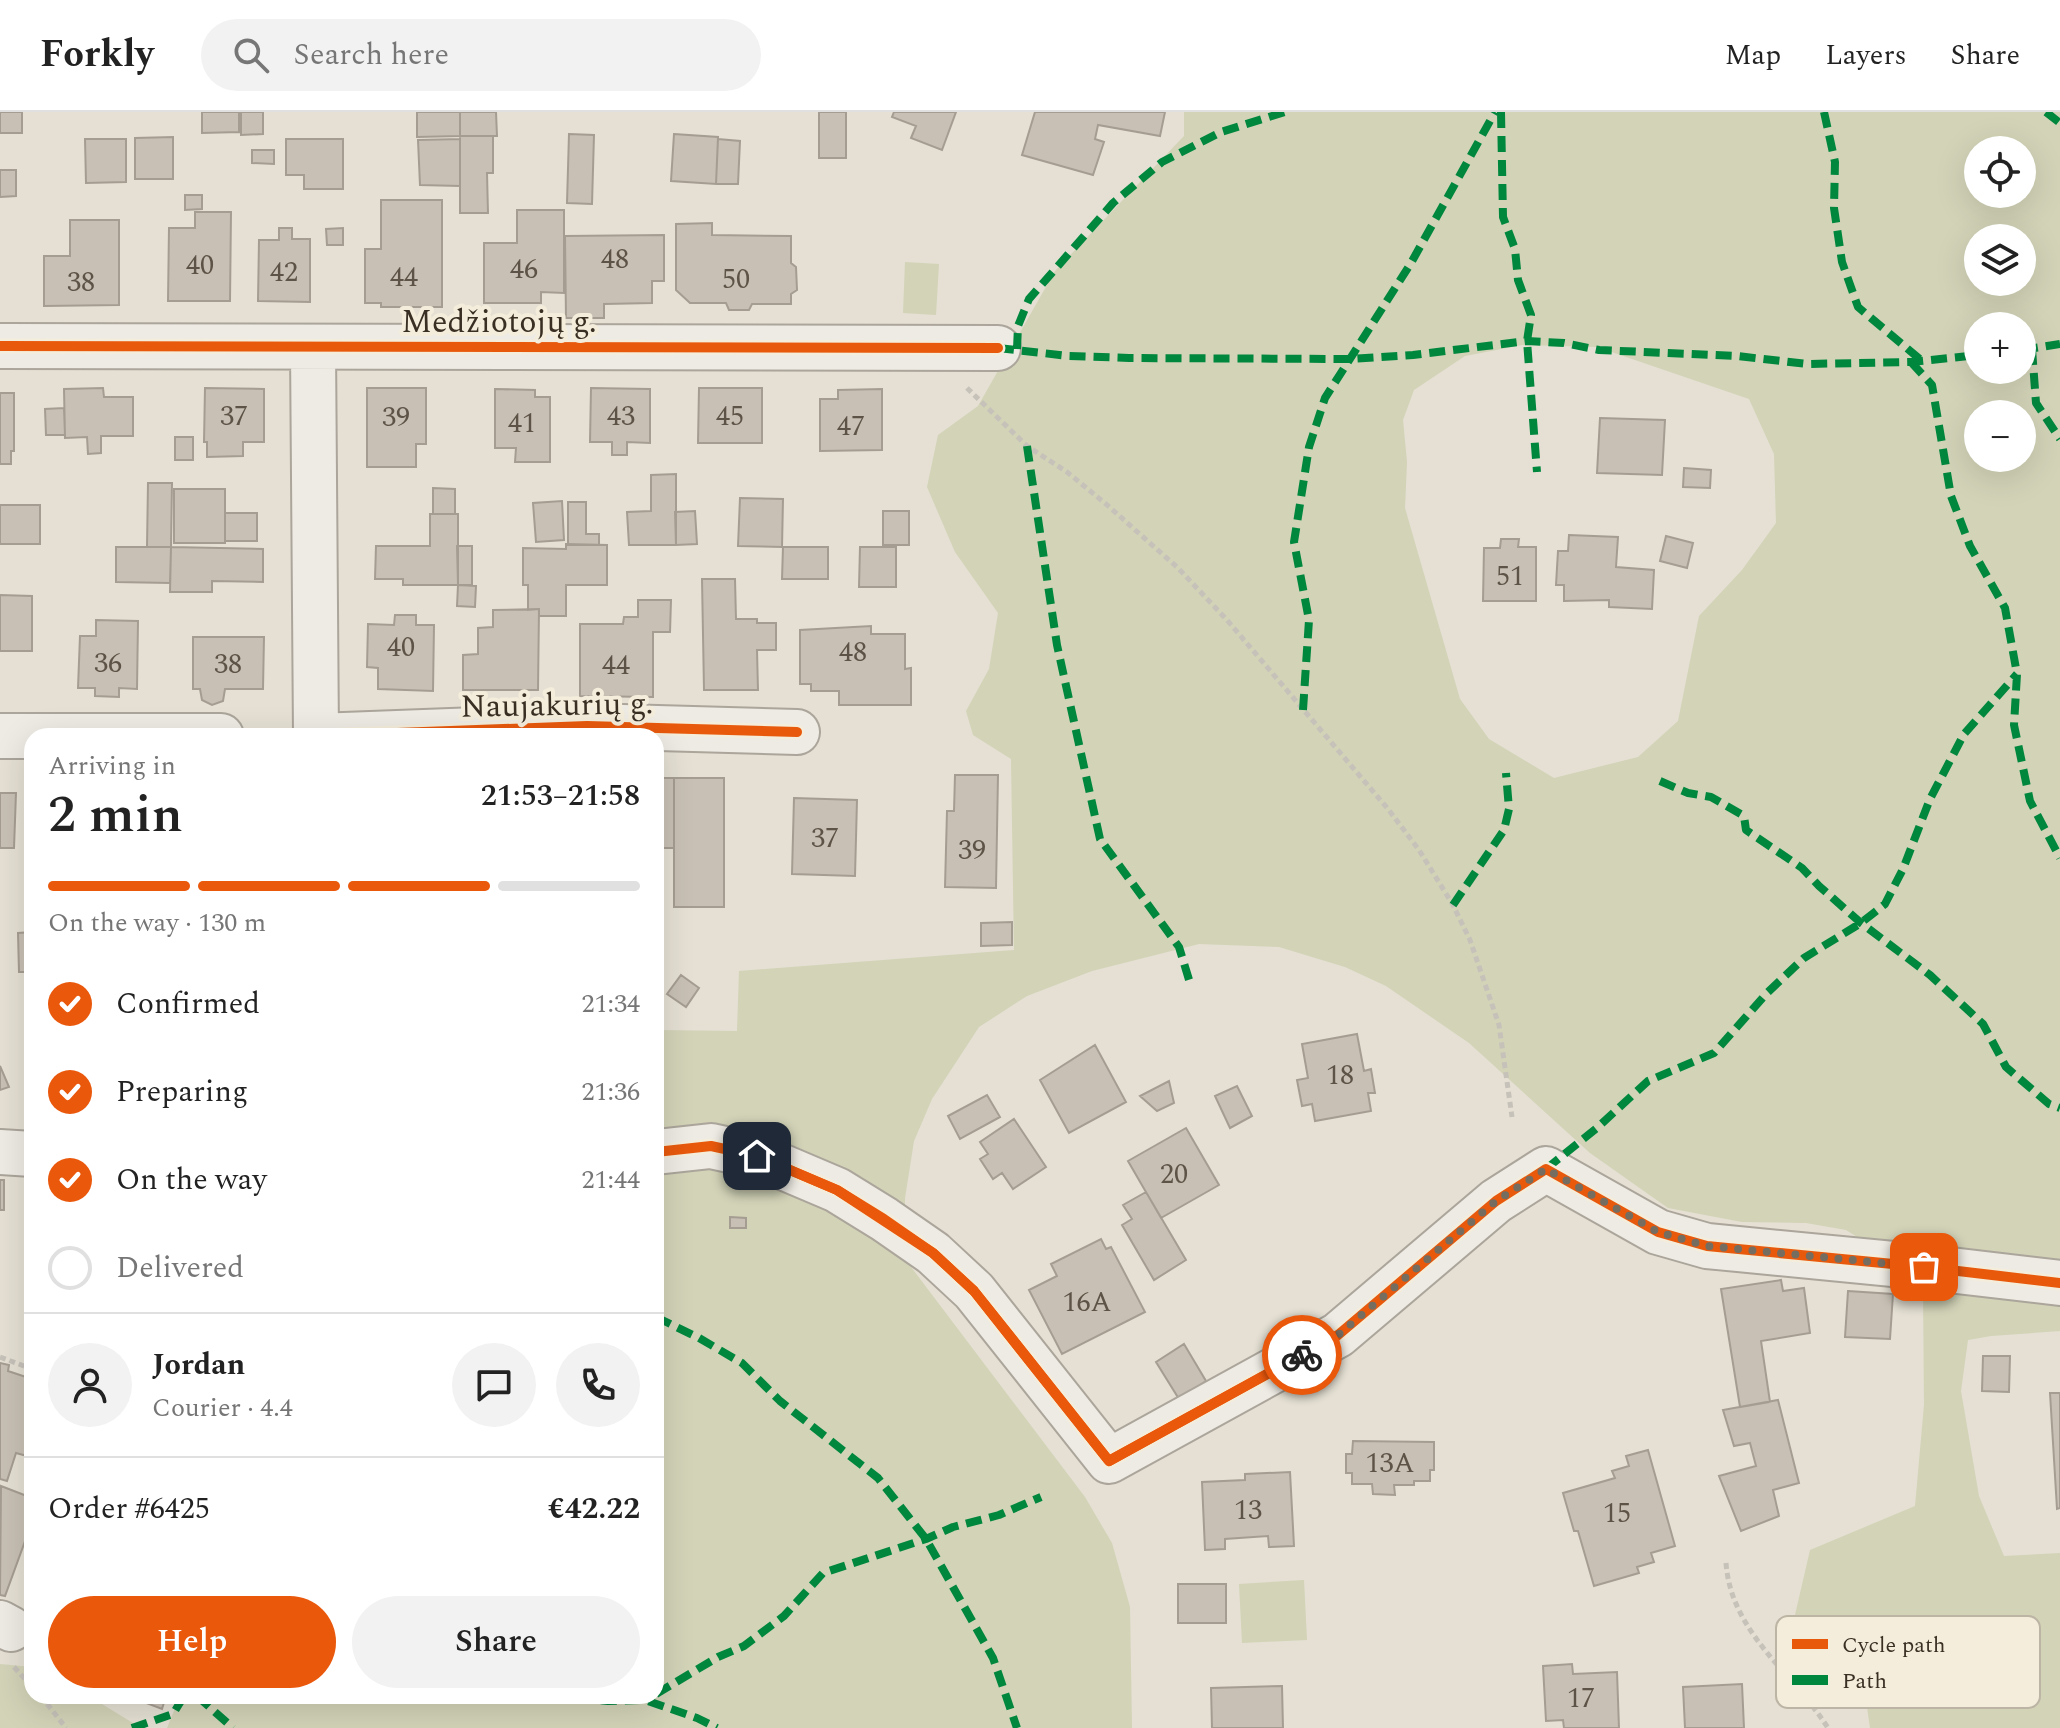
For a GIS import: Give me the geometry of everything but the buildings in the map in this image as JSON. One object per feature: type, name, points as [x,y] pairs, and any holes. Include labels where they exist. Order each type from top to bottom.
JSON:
[{"type":"street","name":"Medžiotojų g.","points":[[0,346],[998,348]]},
{"type":"street","name":"Naujakurių g.","points":[[313,348],[316,728]]},
{"type":"street","name":"Naujakurių g.","points":[[533,728],[657,728]]},
{"type":"street","name":"Naujakurių g.","points":[[664,728],[797,732]]},
{"type":"street","points":[[0,736],[24,736]]},
{"type":"street","points":[[664,1151],[711,1146],[757,1156],[837,1190],[933,1253],[974,1291],[1109,1461],[1338,1335],[1496,1201],[1546,1169],[1658,1232],[1707,1246],[2060,1283]]},
{"type":"street","points":[[0,1152],[24,1154]]},
{"type":"path","points":[[950,347],[968,390],[1027,446],[1067,472],[1106,504],[1178,568],[1227,620],[1388,809],[1419,850],[1453,905],[1470,940],[1499,1025],[1512,1117]]},
{"type":"path","points":[[0,1357],[24,1366]]},
{"type":"path","points":[[1726,1563],[1727,1582],[1734,1600],[1759,1645],[1776,1665]]},
{"type":"path","points":[[47,1704],[66,1728]]},
{"type":"path","points":[[1811,1708],[1828,1728]]},
{"type":"green space","points":[[1184,112],[2060,112],[2060,1331],[1968,1340],[1961,1391],[1979,1496],[2004,1556],[2060,1553],[2060,1728],[1870,1728],[1867,1708],[2040,1708],[2040,1616],[1795,1615],[1810,1550],[1915,1506],[1924,1405],[1923,1290],[1846,1230],[1806,1223],[1742,1222],[1668,1208],[1590,1153],[1469,1043],[1386,986],[1345,967],[1279,947],[1199,944],[1092,971],[1027,996],[979,1027],[932,1099],[914,1141],[905,1198],[905,1259],[1085,1497],[1112,1543],[1130,1607],[1132,1728],[167,1728],[177,1704],[664,1704],[664,1030],[737,1031],[739,971],[1014,950],[1011,759],[973,735],[966,711],[989,669],[998,613],[955,552],[927,487],[938,435],[978,406],[1055,271],[1184,136]],"holes":[[[1522,345],[1597,347],[1749,399],[1774,454],[1776,523],[1742,570],[1699,616],[1678,721],[1638,757],[1554,778],[1489,739],[1460,699],[1405,508],[1407,462],[1403,420],[1414,390],[1465,356]]]},
{"type":"green space","points":[[905,262],[939,264],[936,315],[903,313]]},
{"type":"green space","points":[[1304,1580],[1307,1640],[1242,1643],[1239,1584]]},
{"type":"green space","points":[[0,1664],[24,1666],[24,1704],[102,1704],[141,1728],[0,1728]]},
{"type":"marked path","points":[[1017,349],[1018,326],[1029,299],[1113,203],[1162,162],[1221,132],[1285,112]]},
{"type":"marked path","points":[[1303,710],[1309,620],[1294,542],[1309,447],[1325,398],[1411,263],[1495,112]]},
{"type":"marked path","points":[[1501,112],[1503,217],[1515,249],[1518,280],[1531,315],[1527,341],[1537,472]]},
{"type":"marked path","points":[[1824,112],[1835,162],[1834,208],[1842,262],[1858,307],[1922,361]]},
{"type":"marked path","points":[[2046,112],[2060,123]]},
{"type":"marked path","points":[[998,348],[1069,356],[1129,358],[1351,359],[1527,341],[1564,343],[1599,350],[1737,356],[1807,364],[1911,362],[1964,356]]},
{"type":"marked path","points":[[2036,348],[2060,344]]},
{"type":"marked path","points":[[1911,362],[1932,385],[1951,496],[1970,546],[2005,608],[2017,674],[2014,725],[2030,801],[2060,858]]},
{"type":"marked path","points":[[2035,384],[2036,403],[2060,439]]},
{"type":"marked path","points":[[1027,446],[1057,645],[1100,839],[1179,947],[1190,983]]},
{"type":"marked path","points":[[1546,1169],[1648,1081],[1714,1053],[1767,993],[1804,958],[1861,923],[1885,904],[1903,869],[1930,799],[1964,734],[2017,674]]},
{"type":"marked path","points":[[1453,905],[1504,830],[1509,809],[1506,773]]},
{"type":"marked path","points":[[1660,781],[1688,793],[1711,797],[1744,816],[1746,830],[1802,868],[1861,923],[1930,975],[1983,1024],[2006,1067],[2049,1104],[2060,1108]]},
{"type":"marked path","points":[[664,1321],[742,1363],[780,1401],[878,1478],[926,1539],[993,1658],[1017,1728]]},
{"type":"marked path","points":[[664,1689],[718,1657],[744,1646],[784,1616],[823,1573],[953,1527],[999,1515],[1041,1497]]},
{"type":"marked path","points":[[132,1728],[173,1714],[179,1704]]},
{"type":"marked path","points":[[206,1704],[233,1728]]},
{"type":"marked path","points":[[657,1704],[717,1728]]},
{"type":"cycle path","points":[[0,346],[998,348]]},
{"type":"cycle path","points":[[533,728],[657,728]]},
{"type":"cycle path","points":[[664,728],[797,732]]},
{"type":"cycle path","points":[[664,1151],[711,1146],[757,1156],[837,1190],[933,1253],[974,1291],[1109,1461],[1338,1335],[1496,1201],[1546,1169],[1658,1232],[1707,1246],[2060,1283]]},
{"type":"way so far","points":[[1302,1355],[1338,1335],[1496,1201],[1546,1169],[1658,1232],[1707,1246],[1924,1267]]},
{"type":"route","points":[[757,1156],[837,1190],[933,1253],[974,1291],[1109,1461],[1302,1355]]}]
